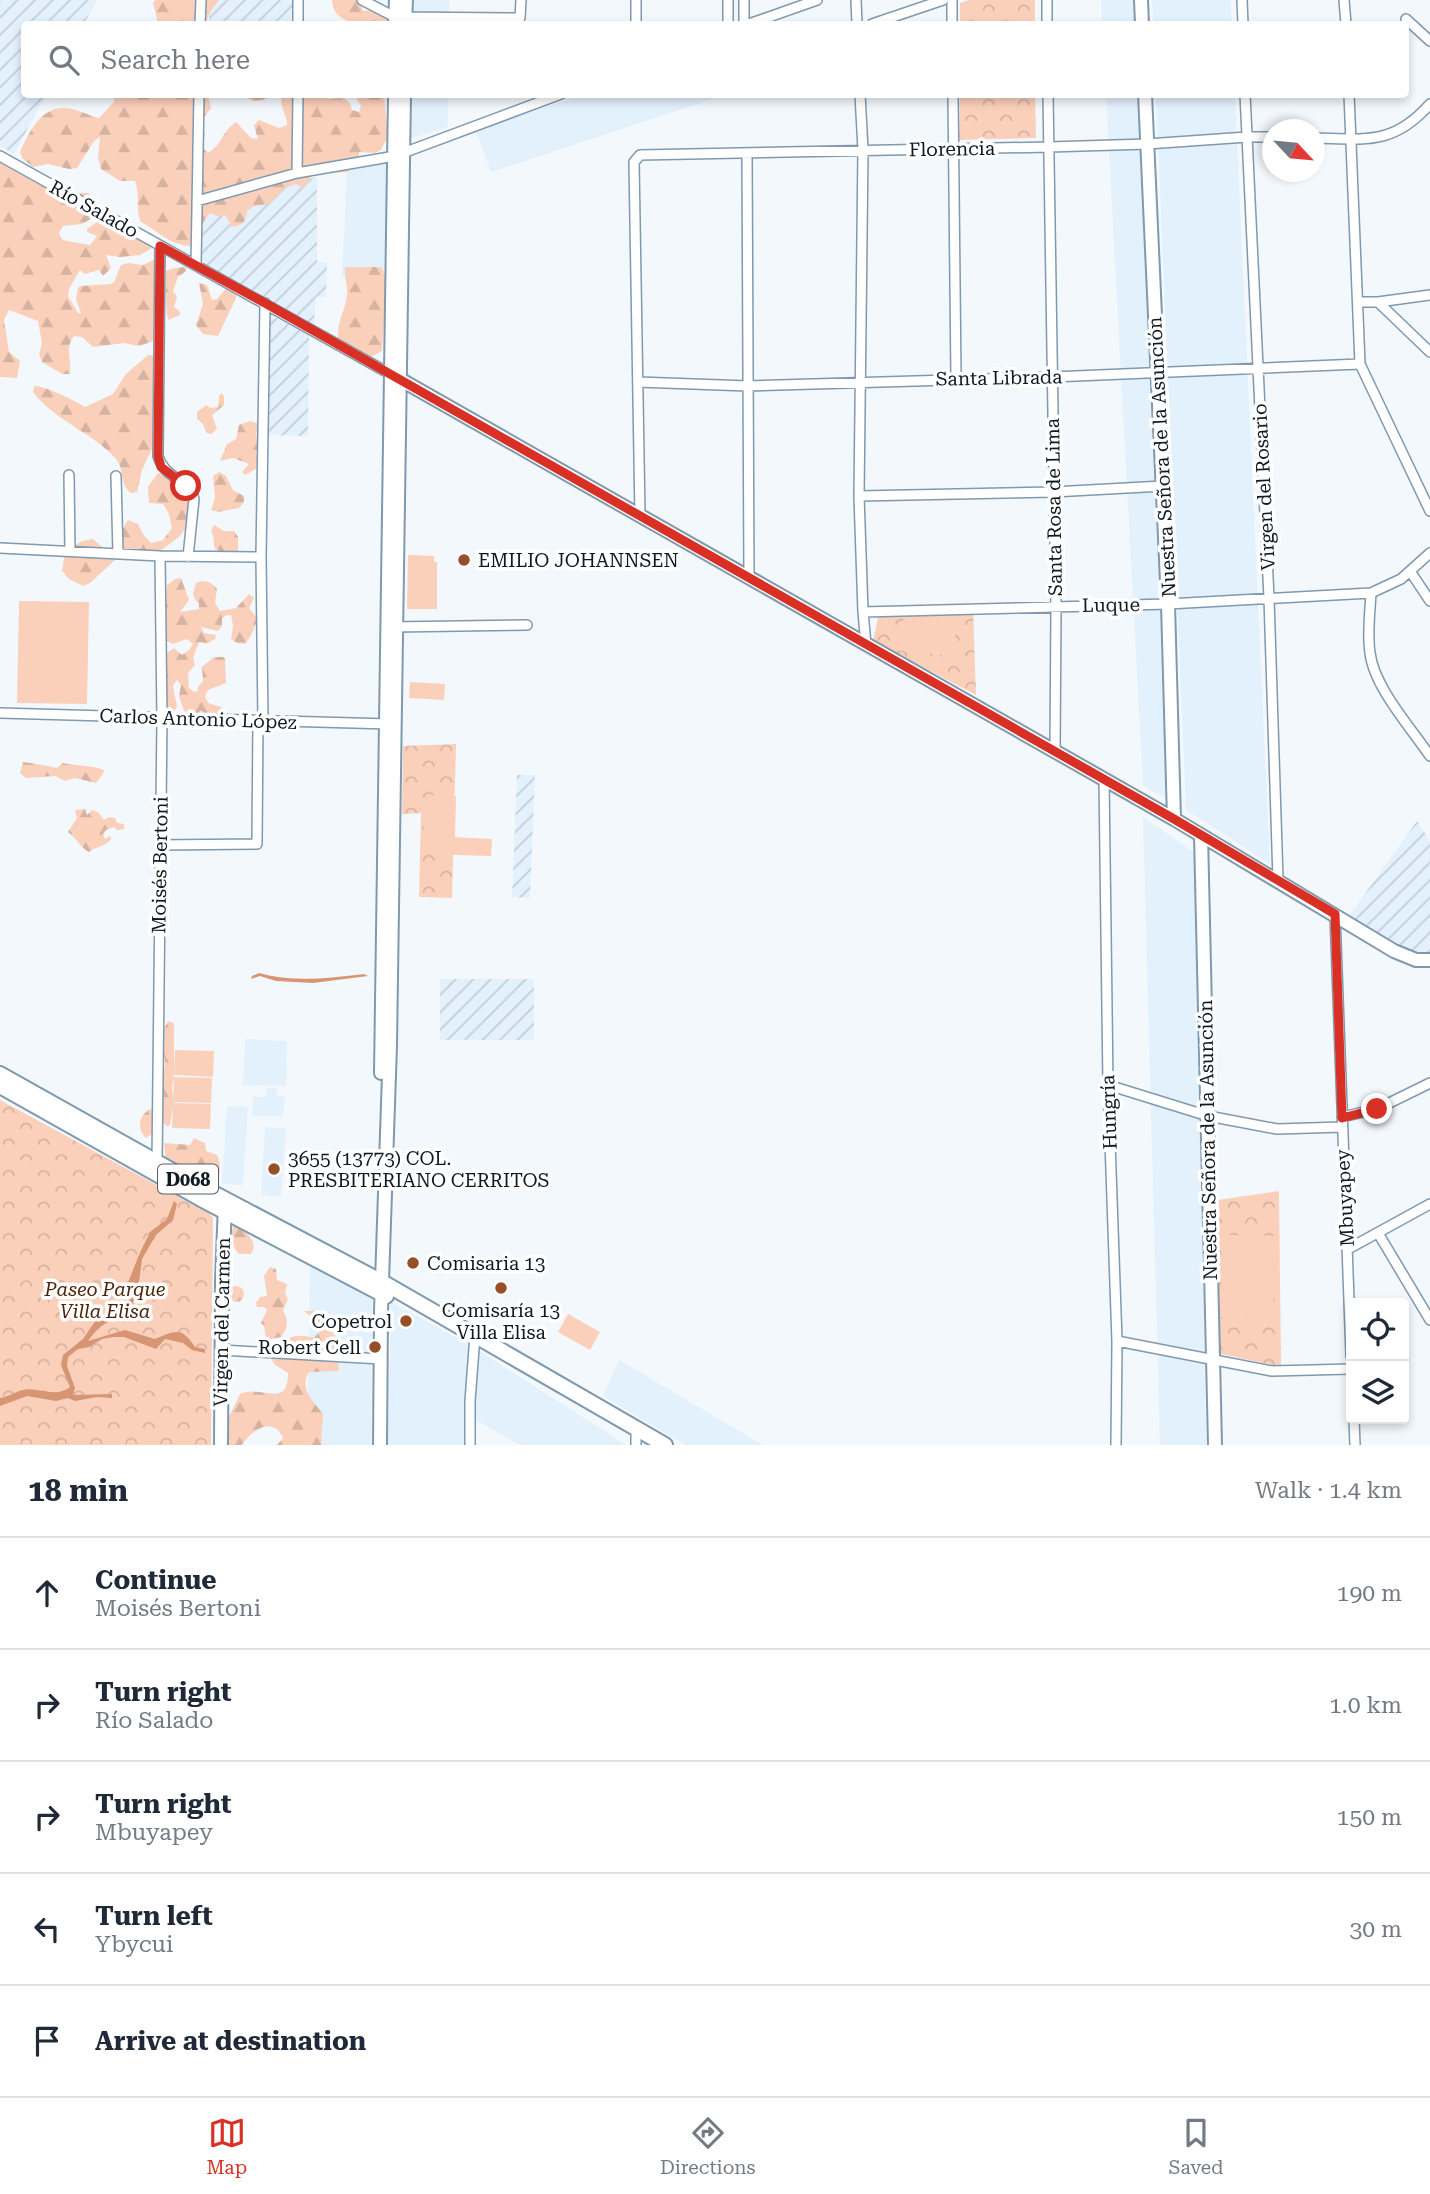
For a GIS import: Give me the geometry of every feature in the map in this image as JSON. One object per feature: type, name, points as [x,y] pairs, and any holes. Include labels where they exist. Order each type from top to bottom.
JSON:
[{"type":"main road","name":"D068","points":[[0,1074],[157,1168]]},
{"type":"main road","name":"D068","points":[[0,1086],[380,1287],[638,1439],[665,1445]]},
{"type":"street","points":[[200,21],[201,0]]},
{"type":"street","points":[[298,0],[298,21]]},
{"type":"street","points":[[362,0],[400,21],[520,18],[521,0]]},
{"type":"street","points":[[396,0],[400,21]]},
{"type":"street","points":[[400,21],[406,0]]},
{"type":"street","points":[[636,0],[636,21]]},
{"type":"street","points":[[728,0],[728,21]]},
{"type":"street","points":[[744,0],[747,21]]},
{"type":"street","points":[[756,21],[817,0]]},
{"type":"street","points":[[856,0],[857,21]]},
{"type":"street","points":[[881,21],[943,0]]},
{"type":"street","points":[[952,0],[952,21]]},
{"type":"street","points":[[1046,0],[1047,21]]},
{"type":"street","points":[[1141,0],[1142,21]]},
{"type":"street","points":[[1242,0],[1243,21]]},
{"type":"street","points":[[1344,0],[1346,21]]},
{"type":"street","points":[[1409,22],[1430,41]]},
{"type":"street","points":[[196,265],[199,98]]},
{"type":"street","points":[[297,173],[298,98]]},
{"type":"street","points":[[395,98],[399,155]]},
{"type":"street","points":[[380,1445],[380,1287],[399,155],[404,98]]},
{"type":"street","points":[[197,201],[297,173],[399,155],[550,98]]},
{"type":"street","points":[[860,98],[863,150],[859,496],[866,645]]},
{"type":"street","points":[[953,98],[956,378]]},
{"type":"street","name":"Santa Rosa de Lima","points":[[1048,98],[1056,606],[1055,751]]},
{"type":"street","name":"Nuestra Señora de la Asunción","points":[[1145,98],[1168,604],[1174,819]]},
{"type":"street","name":"Virgen del Rosario","points":[[1245,98],[1269,598],[1278,880]]},
{"type":"street","points":[[1349,98],[1360,363],[1430,511]]},
{"type":"street","points":[[1325,138],[1385,137],[1399,130],[1430,104]]},
{"type":"street","name":"Florencia","points":[[638,382],[634,162],[639,155],[1049,147],[1262,137]]},
{"type":"street","points":[[747,153],[749,578]]},
{"type":"street","name":"Río Salado","points":[[0,156],[265,303],[1055,751],[1408,958],[1424,962],[1430,960]]},
{"type":"street","points":[[160,246],[158,456],[161,467],[191,491],[194,499],[188,557]]},
{"type":"street","points":[[1359,302],[1430,295]]},
{"type":"street","points":[[1378,302],[1430,352]]},
{"type":"street","points":[[160,845],[257,844],[265,303]]},
{"type":"street","name":"Santa Librada","points":[[638,382],[748,386],[1052,377],[1360,363]]},
{"type":"street","points":[[638,382],[640,516]]},
{"type":"street","points":[[69,475],[70,551]]},
{"type":"street","points":[[116,477],[118,554]]},
{"type":"street","points":[[859,496],[1053,492],[1163,485]]},
{"type":"street","points":[[0,548],[188,557],[261,557]]},
{"type":"street","name":"Luque","points":[[863,612],[1168,604],[1371,593],[1387,587],[1430,553]]},
{"type":"street","name":"Moisés Bertoni","points":[[157,1168],[162,719],[160,556]]},
{"type":"street","points":[[1410,571],[1430,601]]},
{"type":"street","points":[[1371,593],[1369,652],[1373,668],[1380,684],[1430,757]]},
{"type":"street","points":[[392,627],[527,625]]},
{"type":"street","name":"Carlos Antonio López","points":[[0,713],[391,724]]},
{"type":"street","name":"Hungría","points":[[1104,779],[1116,1445]]},
{"type":"street","name":"Nuestra Señora de la Asunción","points":[[1201,835],[1215,1445]]},
{"type":"street","name":"Mbuyapey","points":[[1335,914],[1349,1298]]},
{"type":"street","points":[[1108,1085],[1208,1116],[1277,1129],[1342,1122],[1377,1109],[1430,1083]]},
{"type":"street","points":[[1348,1249],[1430,1204]]},
{"type":"street","name":"Virgen del Carmen","points":[[221,1445],[225,1205]]},
{"type":"street","points":[[1378,1233],[1430,1320]]},
{"type":"street","points":[[470,1445],[474,1341]]},
{"type":"street","points":[[1116,1341],[1272,1371],[1346,1369]]},
{"type":"street","points":[[222,1350],[381,1359]]},
{"type":"street","points":[[1354,1424],[1355,1445]]},
{"type":"shaded area","points":[[0,0],[97,0],[86,21],[21,21],[21,98],[44,98],[14,154],[0,146]]},
{"type":"shaded area","points":[[209,0],[293,0],[292,21],[209,21]]},
{"type":"shaded area","points":[[411,0],[449,0],[449,21],[410,21]]},
{"type":"shaded area","points":[[1101,0],[1133,0],[1134,21],[1102,21]]},
{"type":"shaded area","points":[[1152,0],[1231,0],[1232,21],[1153,21]]},
{"type":"shaded area","points":[[409,98],[448,98],[448,127],[409,139]]},
{"type":"shaded area","points":[[573,98],[716,98],[491,172],[475,128]]},
{"type":"shaded area","points":[[1106,98],[1138,98],[1174,803],[1143,786]]},
{"type":"shaded area","points":[[1156,98],[1235,98],[1270,864],[1186,810]]},
{"type":"shaded area","points":[[389,162],[386,279],[342,277],[347,171]]},
{"type":"shaded area","points":[[317,177],[317,261],[327,263],[326,297],[316,297],[314,325],[200,265],[200,210],[206,204]]},
{"type":"shaded area","points":[[274,317],[309,335],[308,436],[267,435],[266,321]]},
{"type":"shaded area","points":[[517,775],[535,775],[530,898],[512,897]]},
{"type":"shaded area","points":[[1143,817],[1195,853],[1206,1445],[1160,1445]]},
{"type":"shaded area","points":[[1417,821],[1430,841],[1430,957],[1424,959],[1349,916]]},
{"type":"shaded area","points":[[259,973],[298,979],[364,974],[368,976],[313,983],[276,981],[260,976],[251,979]]},
{"type":"shaded area","points":[[440,979],[534,979],[534,1040],[440,1040]]},
{"type":"shaded area","points":[[245,1039],[287,1041],[286,1086],[243,1085]]},
{"type":"shaded area","points":[[267,1088],[277,1088],[277,1096],[285,1097],[283,1116],[252,1116],[253,1097],[266,1097]]},
{"type":"shaded area","points":[[227,1106],[248,1107],[243,1185],[222,1184]]},
{"type":"shaded area","points":[[265,1127],[286,1128],[281,1197],[261,1195]]},
{"type":"shaded area","points":[[174,1201],[177,1204],[173,1220],[156,1235],[142,1259],[131,1309],[102,1326],[88,1341],[125,1330],[155,1339],[178,1332],[186,1336],[195,1347],[205,1349],[205,1353],[192,1350],[183,1343],[165,1339],[156,1349],[124,1337],[102,1339],[89,1347],[78,1349],[68,1357],[67,1366],[75,1388],[73,1395],[112,1394],[112,1398],[97,1397],[75,1401],[68,1398],[56,1401],[27,1396],[0,1406],[0,1398],[22,1390],[58,1392],[70,1387],[61,1365],[63,1355],[83,1339],[96,1320],[123,1309],[129,1301],[129,1280],[139,1255],[150,1232],[167,1219]]},
{"type":"shaded area","points":[[310,1264],[372,1296],[371,1445],[307,1445]]},
{"type":"shaded area","points":[[391,1302],[472,1346],[626,1445],[520,1445],[474,1419],[474,1445],[388,1445]]},
{"type":"shaded area","points":[[619,1360],[763,1445],[686,1445],[603,1396]]},
{"type":"green space","points":[[155,0],[219,0],[206,21],[157,21],[153,3]]},
{"type":"green space","points":[[332,0],[359,0],[363,11],[378,9],[390,21],[349,21],[339,16]]},
{"type":"green space","points":[[969,0],[1035,0],[1035,21],[960,21],[960,3]]},
{"type":"green space","points":[[114,98],[209,98],[211,108],[200,127],[205,133],[203,148],[208,153],[236,122],[251,138],[258,139],[254,125],[259,120],[279,128],[287,125],[282,98],[344,98],[350,103],[352,110],[359,112],[361,106],[356,98],[384,98],[388,136],[381,150],[375,153],[359,152],[359,160],[348,172],[311,176],[302,188],[296,184],[285,188],[269,204],[254,206],[247,211],[245,220],[239,225],[232,227],[225,215],[210,213],[193,246],[186,246],[172,241],[140,221],[135,181],[120,181],[101,169],[98,158],[100,137],[94,141],[77,168],[48,164],[33,167],[22,158],[20,152],[28,135],[45,114],[62,108],[99,118],[114,102]]},
{"type":"green space","points":[[248,98],[269,98],[258,101]]},
{"type":"green space","points":[[960,98],[1035,98],[1036,138],[959,140]]},
{"type":"green space","points":[[0,159],[68,193],[89,193],[98,204],[96,216],[82,224],[63,226],[59,233],[62,240],[90,245],[97,236],[87,232],[87,229],[105,216],[114,228],[127,228],[149,242],[151,249],[140,255],[106,255],[111,268],[103,276],[99,270],[85,274],[80,270],[68,296],[78,313],[81,313],[76,299],[80,286],[111,284],[121,265],[143,265],[157,258],[156,340],[139,346],[124,343],[93,347],[82,337],[74,336],[69,350],[70,374],[62,374],[42,362],[39,354],[42,343],[38,321],[9,310],[4,320],[9,352],[20,361],[17,378],[0,377]]},
{"type":"green space","points":[[186,267],[186,271],[178,277],[173,291],[177,297],[174,307],[180,315],[168,320],[166,271]]},
{"type":"green space","points":[[345,267],[381,267],[387,277],[382,351],[371,357],[338,339],[347,295]]},
{"type":"green space","points":[[199,283],[207,285],[212,300],[217,299],[227,287],[236,287],[236,298],[218,336],[203,334],[196,325],[203,304]]},
{"type":"green space","points":[[148,355],[160,356],[164,365],[159,387],[157,438],[142,470],[137,492],[131,493],[125,485],[116,459],[96,441],[52,411],[33,392],[34,386],[45,388],[85,407],[113,394],[126,374]]},
{"type":"green space","points":[[221,393],[224,396],[224,405],[212,415],[217,429],[211,434],[207,433],[197,419],[197,412],[206,405],[211,408],[218,407]]},
{"type":"green space","points":[[250,421],[257,423],[256,435],[259,442],[256,454],[260,460],[259,467],[245,475],[242,472],[249,464],[233,458],[220,461],[227,444],[236,439],[239,425]]},
{"type":"green space","points":[[219,472],[226,476],[233,490],[244,496],[244,502],[239,508],[218,512],[211,510],[215,498],[213,476]]},
{"type":"green space","points":[[158,473],[168,474],[193,502],[190,522],[179,537],[149,559],[115,560],[83,586],[69,579],[62,571],[65,552],[82,541],[93,539],[108,552],[115,551],[118,537],[128,520],[138,524],[151,543],[163,540],[172,528],[169,514],[163,504],[149,503],[148,487]]},
{"type":"green space","points":[[214,525],[224,531],[234,531],[238,537],[238,553],[217,557],[222,552],[215,549],[211,531]]},
{"type":"green space","points":[[408,555],[434,556],[434,562],[437,562],[437,609],[407,609]]},
{"type":"green space","points":[[181,578],[189,600],[180,612],[199,609],[199,603],[193,594],[196,583],[202,581],[217,589],[215,603],[220,611],[236,608],[249,594],[254,598],[249,608],[258,619],[245,644],[231,639],[231,615],[222,618],[222,626],[218,631],[201,627],[204,633],[216,635],[215,639],[206,644],[199,642],[193,658],[195,665],[188,673],[189,688],[194,692],[198,691],[203,681],[202,667],[214,657],[225,659],[226,683],[208,690],[205,696],[208,703],[221,707],[221,712],[215,716],[201,711],[194,714],[184,711],[179,696],[181,685],[177,680],[173,686],[177,707],[172,713],[165,709],[167,653],[174,648],[182,655],[193,644],[187,639],[173,644],[164,639],[167,585]]},
{"type":"green space","points":[[19,601],[89,602],[87,704],[17,703]]},
{"type":"green space","points":[[973,608],[976,695],[873,641],[879,612]]},
{"type":"green space","points":[[904,614],[957,619],[953,656],[900,651]]},
{"type":"green space","points":[[410,682],[445,684],[444,700],[409,698]]},
{"type":"green space","points":[[456,744],[452,898],[419,897],[421,813],[402,814],[403,746]]},
{"type":"green space","points":[[23,762],[57,768],[63,763],[104,770],[96,783],[75,778],[65,781],[55,776],[26,778],[20,773]]},
{"type":"green space","points":[[425,795],[456,796],[455,837],[492,839],[491,856],[423,854]]},
{"type":"green space","points":[[85,809],[87,815],[92,810],[99,813],[104,820],[115,818],[117,823],[124,824],[124,829],[117,830],[114,827],[106,830],[103,834],[105,839],[110,836],[111,839],[89,852],[68,832],[77,818],[75,810]]},
{"type":"green space","points":[[168,1021],[174,1023],[174,1101],[170,1125],[168,1127],[162,1122],[158,1130],[146,1138],[140,1123],[146,1112],[150,1109],[157,1113],[160,1106],[165,1062],[161,1035]]},
{"type":"green space","points":[[175,1050],[214,1051],[213,1077],[174,1075]]},
{"type":"green space","points":[[174,1077],[212,1078],[211,1103],[173,1102]]},
{"type":"green space","name":"Paseo Parque Villa Elisa","points":[[0,1100],[213,1218],[211,1445],[0,1445]]},
{"type":"green space","points":[[173,1103],[211,1104],[210,1129],[172,1128]]},
{"type":"green space","points":[[194,1138],[205,1143],[206,1151],[217,1155],[220,1171],[213,1186],[166,1161],[164,1143],[190,1145]]},
{"type":"green space","points":[[1279,1191],[1281,1367],[1217,1353],[1218,1200]]},
{"type":"green space","points":[[234,1224],[241,1225],[251,1239],[254,1246],[251,1254],[239,1254],[235,1248],[232,1240]]},
{"type":"green space","points":[[1222,1235],[1275,1236],[1273,1318],[1220,1317]]},
{"type":"green space","points":[[270,1267],[276,1269],[277,1280],[287,1284],[285,1294],[288,1299],[283,1310],[287,1324],[281,1337],[266,1340],[261,1323],[267,1310],[257,1307],[256,1303],[260,1297],[267,1296],[264,1276]]},
{"type":"green space","points":[[233,1286],[239,1286],[244,1294],[242,1300],[233,1302],[228,1297],[228,1291]]},
{"type":"green space","points":[[304,1311],[321,1311],[326,1318],[327,1327],[344,1345],[337,1349],[284,1349],[282,1342],[286,1339],[298,1336],[314,1338],[319,1332],[320,1323]]},
{"type":"green space","points":[[568,1314],[600,1332],[590,1350],[558,1332]]},
{"type":"green space","points":[[321,1354],[338,1362],[339,1371],[309,1372],[306,1378],[306,1389],[323,1414],[321,1445],[277,1445],[283,1438],[274,1427],[268,1426],[251,1434],[242,1445],[223,1445],[228,1419],[240,1394],[278,1393],[287,1384],[288,1373],[274,1364],[271,1357]]},
{"type":"place","name":"EMILIO JOHANNSEN","points":[[464,560]]},
{"type":"place","name":"3655 (13773) COL. PRESBITERIANO CERRITOS","points":[[274,1169]]},
{"type":"place","name":"Comisaria 13","points":[[413,1263]]},
{"type":"place","name":"Comisaría 13 Villa Elisa","points":[[501,1288]]},
{"type":"place","name":"Copetrol","points":[[406,1321]]},
{"type":"place","name":"Robert Cell","points":[[375,1347]]},
{"type":"route","points":[[186,486],[161,467],[158,456],[160,246],[1174,819],[1335,914],[1342,1118],[1377,1109]]}]
